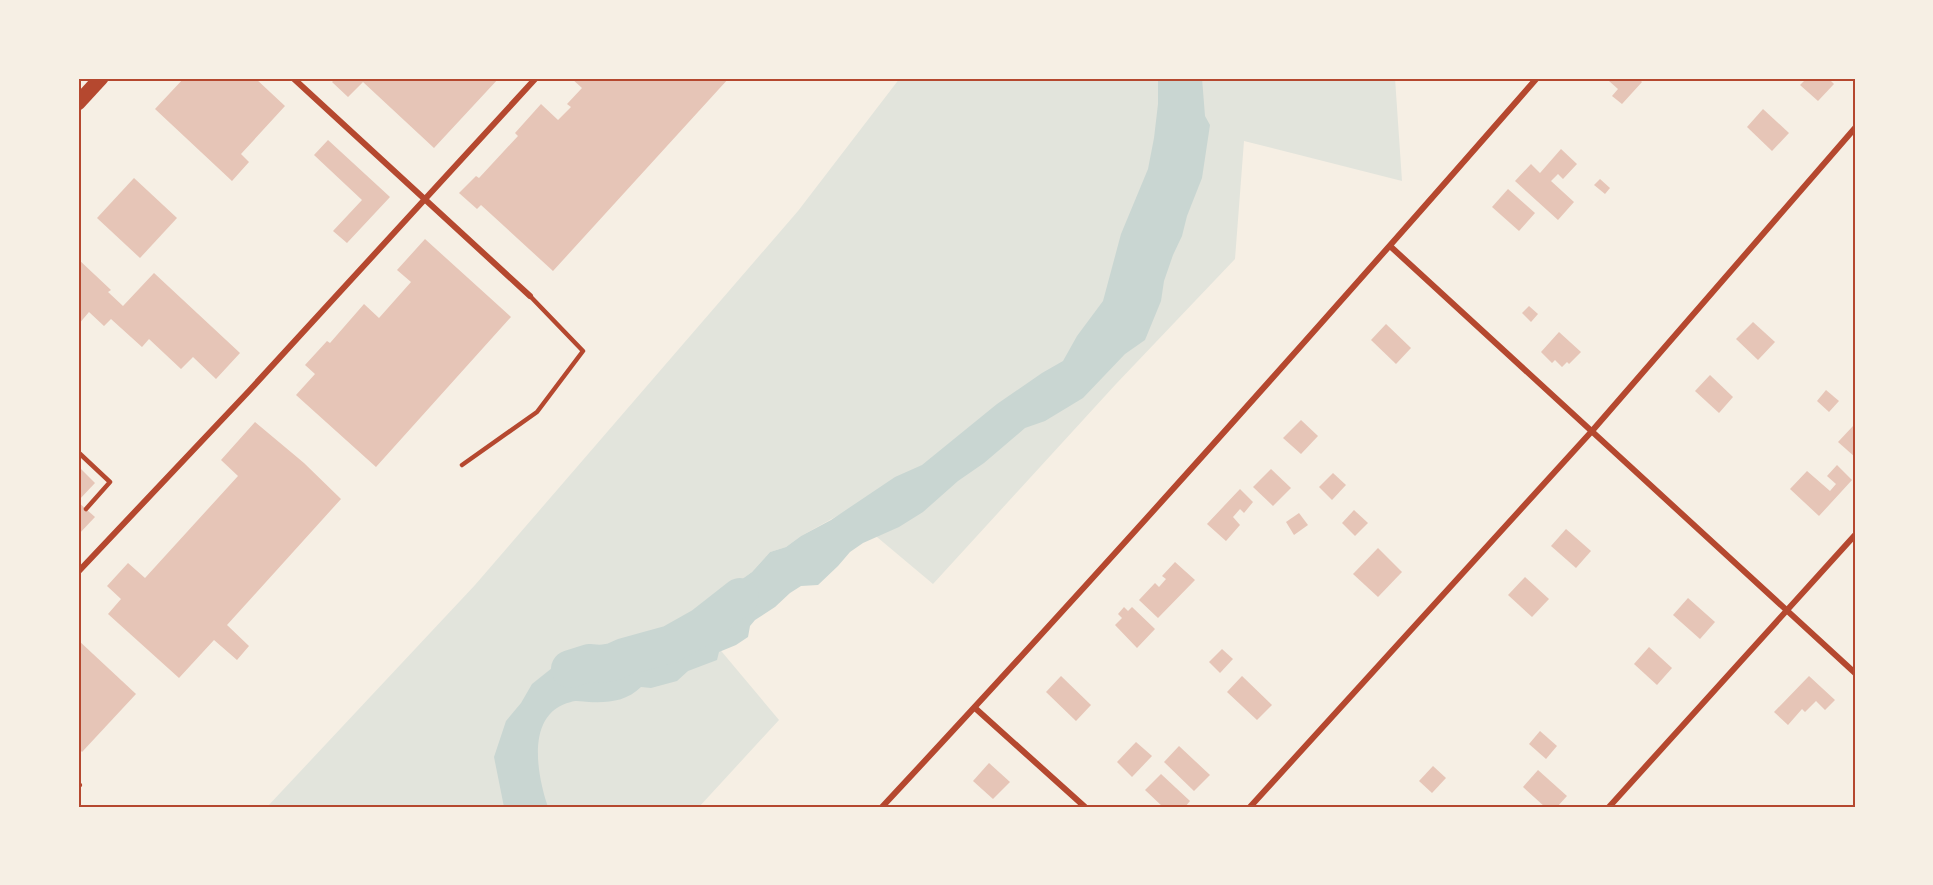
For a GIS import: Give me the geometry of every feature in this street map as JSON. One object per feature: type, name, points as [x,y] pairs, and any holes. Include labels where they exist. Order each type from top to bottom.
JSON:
[{"type":"main road","points":[[78,103],[101,78]]},
{"type":"street","points":[[293,78],[530,296]]},
{"type":"street","points":[[78,572],[536,78]]},
{"type":"street","points":[[882,807],[975,708],[1390,246],[1537,78]]},
{"type":"street","points":[[1250,807],[1592,431],[1855,128]]},
{"type":"street","points":[[1390,246],[1855,673]]},
{"type":"street","points":[[1609,807],[1855,536]]},
{"type":"street","points":[[975,708],[1085,807]]},
{"type":"lane","points":[[462,465],[537,412],[583,351],[530,296]]},
{"type":"lane","points":[[78,452],[111,482],[86,509]]},
{"type":"shaded area","points":[[900,78],[1395,78],[1402,181],[1244,141],[1235,259],[1116,384],[933,584],[846,511],[786,547],[770,552],[752,572],[721,594],[696,621],[779,720],[699,807],[267,807],[475,585],[798,211]]},
{"type":"shaded area","points":[[1158,78],[1202,78],[1205,116],[1210,125],[1202,178],[1164,281],[1161,301],[1145,340],[1125,354],[1083,398],[1045,421],[1025,428],[923,512],[850,552],[818,585],[801,586],[790,593],[775,607],[755,620],[750,626],[748,637],[719,652],[717,660],[688,671],[677,681],[651,688],[641,687],[636,692],[617,700],[573,701],[556,708],[546,719],[538,747],[540,779],[548,807],[504,807],[494,757],[506,721],[521,703],[532,684],[552,668],[589,654],[601,654],[629,664],[650,659],[686,643],[721,594],[752,572],[770,552],[786,547],[895,477],[922,465],[997,404],[1063,361],[1077,336],[1103,301],[1121,234],[1148,169],[1158,104]]},
{"type":"building","points":[[184,78],[255,78],[285,106],[241,154],[249,162],[232,181],[155,109]]},
{"type":"building","points":[[336,78],[499,78],[434,148],[363,82],[348,97],[332,82]]},
{"type":"building","points":[[571,78],[729,78],[553,271],[481,205],[477,209],[459,193],[476,176],[479,178],[518,136],[515,133],[541,104],[558,120],[571,107],[567,104],[582,88]]},
{"type":"building","points":[[1612,78],[1638,78],[1642,82],[1622,104],[1612,96],[1618,89],[1609,81]]},
{"type":"building","points":[[1807,78],[1828,78],[1834,84],[1818,101],[1800,85]]},
{"type":"building","points":[[1763,109],[1789,133],[1772,151],[1747,127]]},
{"type":"building","points":[[328,140],[390,197],[347,243],[333,231],[362,200],[314,155]]},
{"type":"building","points":[[1561,149],[1577,164],[1563,179],[1558,174],[1551,181],[1574,202],[1558,220],[1515,181],[1531,164],[1540,173]]},
{"type":"building","points":[[134,178],[177,218],[140,258],[97,218]]},
{"type":"building","points":[[1600,179],[1610,188],[1605,194],[1594,185]]},
{"type":"building","points":[[1508,189],[1535,213],[1519,231],[1492,207]]},
{"type":"building","points":[[425,239],[511,317],[376,467],[296,395],[315,374],[305,365],[327,341],[330,343],[364,304],[379,318],[411,282],[397,270]]},
{"type":"building","points":[[78,259],[111,290],[108,292],[123,306],[154,273],[240,353],[216,379],[193,357],[181,369],[149,339],[142,347],[111,319],[104,326],[89,312],[78,325]]},
{"type":"building","points":[[1529,306],[1538,314],[1531,322],[1522,313]]},
{"type":"building","points":[[1753,322],[1775,342],[1758,360],[1736,339]]},
{"type":"building","points":[[1386,324],[1411,348],[1396,364],[1371,340]]},
{"type":"building","points":[[1559,332],[1581,352],[1569,364],[1567,362],[1562,367],[1555,360],[1552,363],[1541,352]]},
{"type":"building","points":[[1710,375],[1733,397],[1719,413],[1695,391]]},
{"type":"building","points":[[1826,390],[1839,401],[1829,412],[1817,401]]},
{"type":"building","points":[[1301,420],[1318,436],[1301,454],[1283,438]]},
{"type":"building","points":[[255,422],[304,463],[341,499],[227,625],[249,646],[237,660],[214,640],[179,678],[108,614],[121,599],[107,586],[128,563],[145,578],[238,476],[221,460]]},
{"type":"building","points":[[1853,426],[1855,427],[1855,457],[1838,442]]},
{"type":"building","points":[[1837,465],[1852,480],[1819,516],[1790,489],[1807,471],[1830,491],[1836,484],[1827,476]]},
{"type":"building","points":[[78,466],[95,483],[78,501]]},
{"type":"building","points":[[1271,469],[1291,488],[1273,506],[1253,487]]},
{"type":"building","points":[[1333,473],[1346,485],[1332,500],[1319,487]]},
{"type":"building","points":[[1240,489],[1253,502],[1244,513],[1240,509],[1233,517],[1240,525],[1226,541],[1207,524]]},
{"type":"building","points":[[78,502],[95,517],[78,535]]},
{"type":"building","points":[[1354,510],[1368,523],[1355,536],[1342,523]]},
{"type":"building","points":[[1299,513],[1308,525],[1294,535],[1286,522]]},
{"type":"building","points":[[1566,529],[1591,551],[1576,568],[1551,546]]},
{"type":"building","points":[[1378,548],[1402,572],[1378,597],[1353,574]]},
{"type":"building","points":[[1175,562],[1195,580],[1158,618],[1139,600],[1155,583],[1159,587],[1166,579],[1162,576]]},
{"type":"building","points":[[1525,577],[1549,599],[1532,617],[1508,595]]},
{"type":"building","points":[[1688,598],[1715,622],[1700,639],[1673,615]]},
{"type":"building","points":[[1124,607],[1128,611],[1132,607],[1155,629],[1137,648],[1115,625],[1122,618],[1118,614]]},
{"type":"building","points":[[78,640],[136,694],[82,752],[78,748]]},
{"type":"building","points":[[1649,647],[1672,668],[1657,685],[1634,664]]},
{"type":"building","points":[[1222,649],[1233,659],[1220,673],[1209,662]]},
{"type":"building","points":[[1061,676],[1091,705],[1076,721],[1046,692]]},
{"type":"building","points":[[1242,676],[1272,705],[1257,720],[1227,692]]},
{"type":"building","points":[[1809,676],[1835,700],[1825,710],[1816,701],[1805,712],[1802,709],[1788,725],[1774,712]]},
{"type":"building","points":[[1540,731],[1557,746],[1546,759],[1529,744]]},
{"type":"building","points":[[1136,742],[1152,756],[1132,777],[1117,762]]},
{"type":"building","points":[[1179,746],[1210,775],[1194,791],[1164,762]]},
{"type":"building","points":[[989,763],[1010,782],[993,799],[973,781]]},
{"type":"building","points":[[1433,766],[1446,778],[1432,793],[1419,781]]},
{"type":"building","points":[[1538,770],[1567,796],[1557,807],[1545,807],[1523,787]]},
{"type":"building","points":[[1161,774],[1190,801],[1185,807],[1163,807],[1145,790]]},
{"type":"waterway","points":[[570,669],[589,663],[613,662],[671,644],[703,626],[740,597]]}]
